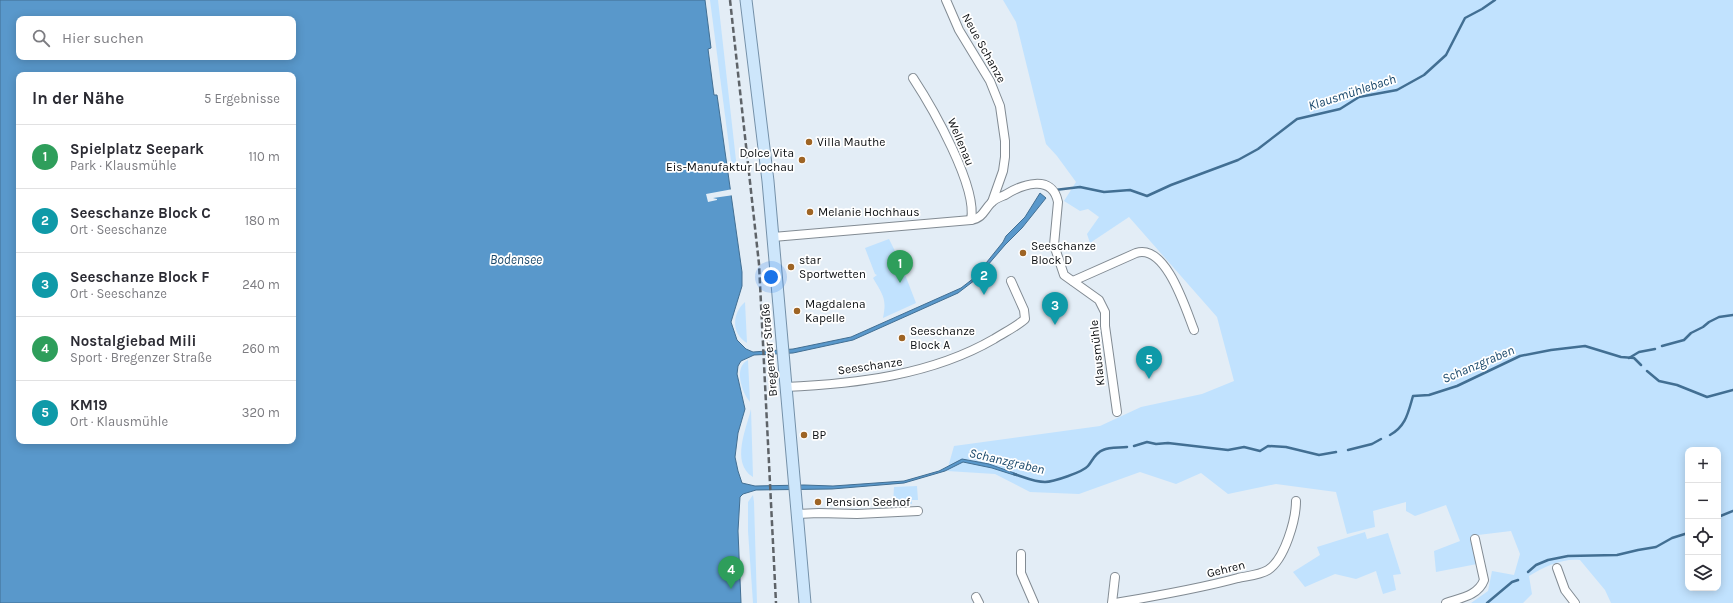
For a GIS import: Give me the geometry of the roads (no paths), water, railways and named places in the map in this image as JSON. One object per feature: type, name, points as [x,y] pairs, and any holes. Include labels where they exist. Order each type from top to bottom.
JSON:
[{"type":"main road","name":"Bregenzer Straße","points":[[746,0],[773,238],[805,603]]},
{"type":"street","name":"Neue Schanze","points":[[946,0],[959,30],[990,81],[1000,106],[1005,157],[1003,171],[992,202]]},
{"type":"street","name":"Wellenau","points":[[913,78],[935,112],[954,154],[971,199],[973,212],[971,220]]},
{"type":"street","name":"Klausmühle","points":[[971,220],[981,216],[992,202],[1027,184],[1039,184],[1050,188],[1056,195],[1058,202],[1054,245],[1061,269],[1064,275],[1099,300],[1105,312],[1105,326],[1117,412]]},
{"type":"street","points":[[773,238],[971,220]]},
{"type":"street","points":[[1073,281],[1136,252],[1144,251],[1149,253],[1159,260],[1176,287],[1194,330]]},
{"type":"street","name":"Seeschanze","points":[[785,387],[866,380],[912,372],[958,358],[1014,327],[1025,319],[1024,310],[1011,281]]},
{"type":"street","name":"Gehren","points":[[1115,577],[1114,603],[1187,591],[1268,570],[1278,560],[1281,554],[1293,522],[1296,501]]},
{"type":"street","points":[[797,514],[857,514],[918,511]]},
{"type":"street","points":[[1446,603],[1473,594],[1482,586],[1484,580],[1475,539]]},
{"type":"street","points":[[1021,554],[1021,573],[1034,603]]},
{"type":"street","points":[[1557,568],[1565,590],[1575,603]]},
{"type":"water","name":"Bodensee","points":[[0,0],[705,0],[711,48],[708,49],[714,95],[717,95],[742,272],[742,286],[731,322],[737,340],[746,349],[753,352],[793,349],[851,337],[961,288],[974,278],[1003,242],[1006,236],[1025,217],[1040,193],[1046,198],[1022,228],[1005,245],[975,280],[958,293],[853,340],[793,353],[754,355],[741,361],[738,366],[737,374],[745,409],[738,433],[735,457],[742,483],[755,486],[833,486],[904,481],[939,471],[962,459],[989,464],[1017,474],[1017,476],[992,468],[963,462],[945,471],[904,483],[832,489],[756,490],[743,494],[740,497],[738,531],[741,603],[0,603]]},
{"type":"waterway","name":"Klausmühlebach","points":[[1055,190],[1080,187],[1104,192],[1130,190],[1147,196],[1171,185],[1238,160],[1258,149],[1297,119],[1340,109],[1359,97],[1397,90],[1424,75],[1446,55],[1465,18],[1495,0]]},
{"type":"waterway","points":[[1662,346],[1684,340],[1691,333],[1719,317],[1733,315]]},
{"type":"waterway","name":"Schanzgraben","points":[[1390,435],[1400,428],[1406,418],[1413,396],[1429,395],[1457,386],[1520,356],[1551,350],[1585,346],[1621,357],[1634,358],[1641,365]]},
{"type":"waterway","points":[[1629,358],[1639,352],[1655,349]]},
{"type":"waterway","name":"Schanzgraben","points":[[1647,371],[1659,381],[1677,385],[1707,397],[1733,390]]},
{"type":"waterway","name":"Schanzgraben","points":[[1348,450],[1372,444],[1381,439]]},
{"type":"waterway","name":"Schanzgraben","points":[[1134,446],[1147,442],[1228,450],[1244,447],[1260,451],[1268,446],[1286,447],[1319,455],[1336,452]]},
{"type":"waterway","name":"Schanzgraben","points":[[1014,474],[1037,481],[1045,482],[1054,480],[1074,474],[1085,468],[1100,451],[1112,448],[1127,447]]},
{"type":"waterway","points":[[1721,516],[1733,511]]},
{"type":"waterway","points":[[1528,572],[1536,565],[1548,560],[1568,556],[1617,555],[1656,547],[1672,538],[1685,534]]},
{"type":"waterway","points":[[1487,603],[1512,582],[1518,580]]},
{"type":"railway","points":[[730,0],[759,264],[776,603]]},
{"type":"place","name":"Villa Mauthe","points":[[809,142]]},
{"type":"place","name":"Dolce Vita Eis-Manufaktur Lochau","points":[[802,160]]},
{"type":"place","name":"Melanie Hochhaus","points":[[810,212]]},
{"type":"place","name":"Seeschanze Block D","points":[[1023,253]]},
{"type":"place","name":"star Sportwetten","points":[[791,267]]},
{"type":"place","name":"Spielplatz Seepark","points":[[900,283]]},
{"type":"place","name":"Seeschanze Block C","points":[[984,295]]},
{"type":"place","name":"Magdalena Kapelle","points":[[797,311]]},
{"type":"place","name":"Seeschanze Block F","points":[[1055,325]]},
{"type":"place","name":"Seeschanze Block A","points":[[902,338]]},
{"type":"place","name":"KM19","points":[[1149,379]]},
{"type":"place","name":"BP","points":[[804,435]]},
{"type":"place","name":"Pension Seehof","points":[[818,502]]},
{"type":"place","name":"Nostalgiebad Mili","points":[[731,589]]}]
